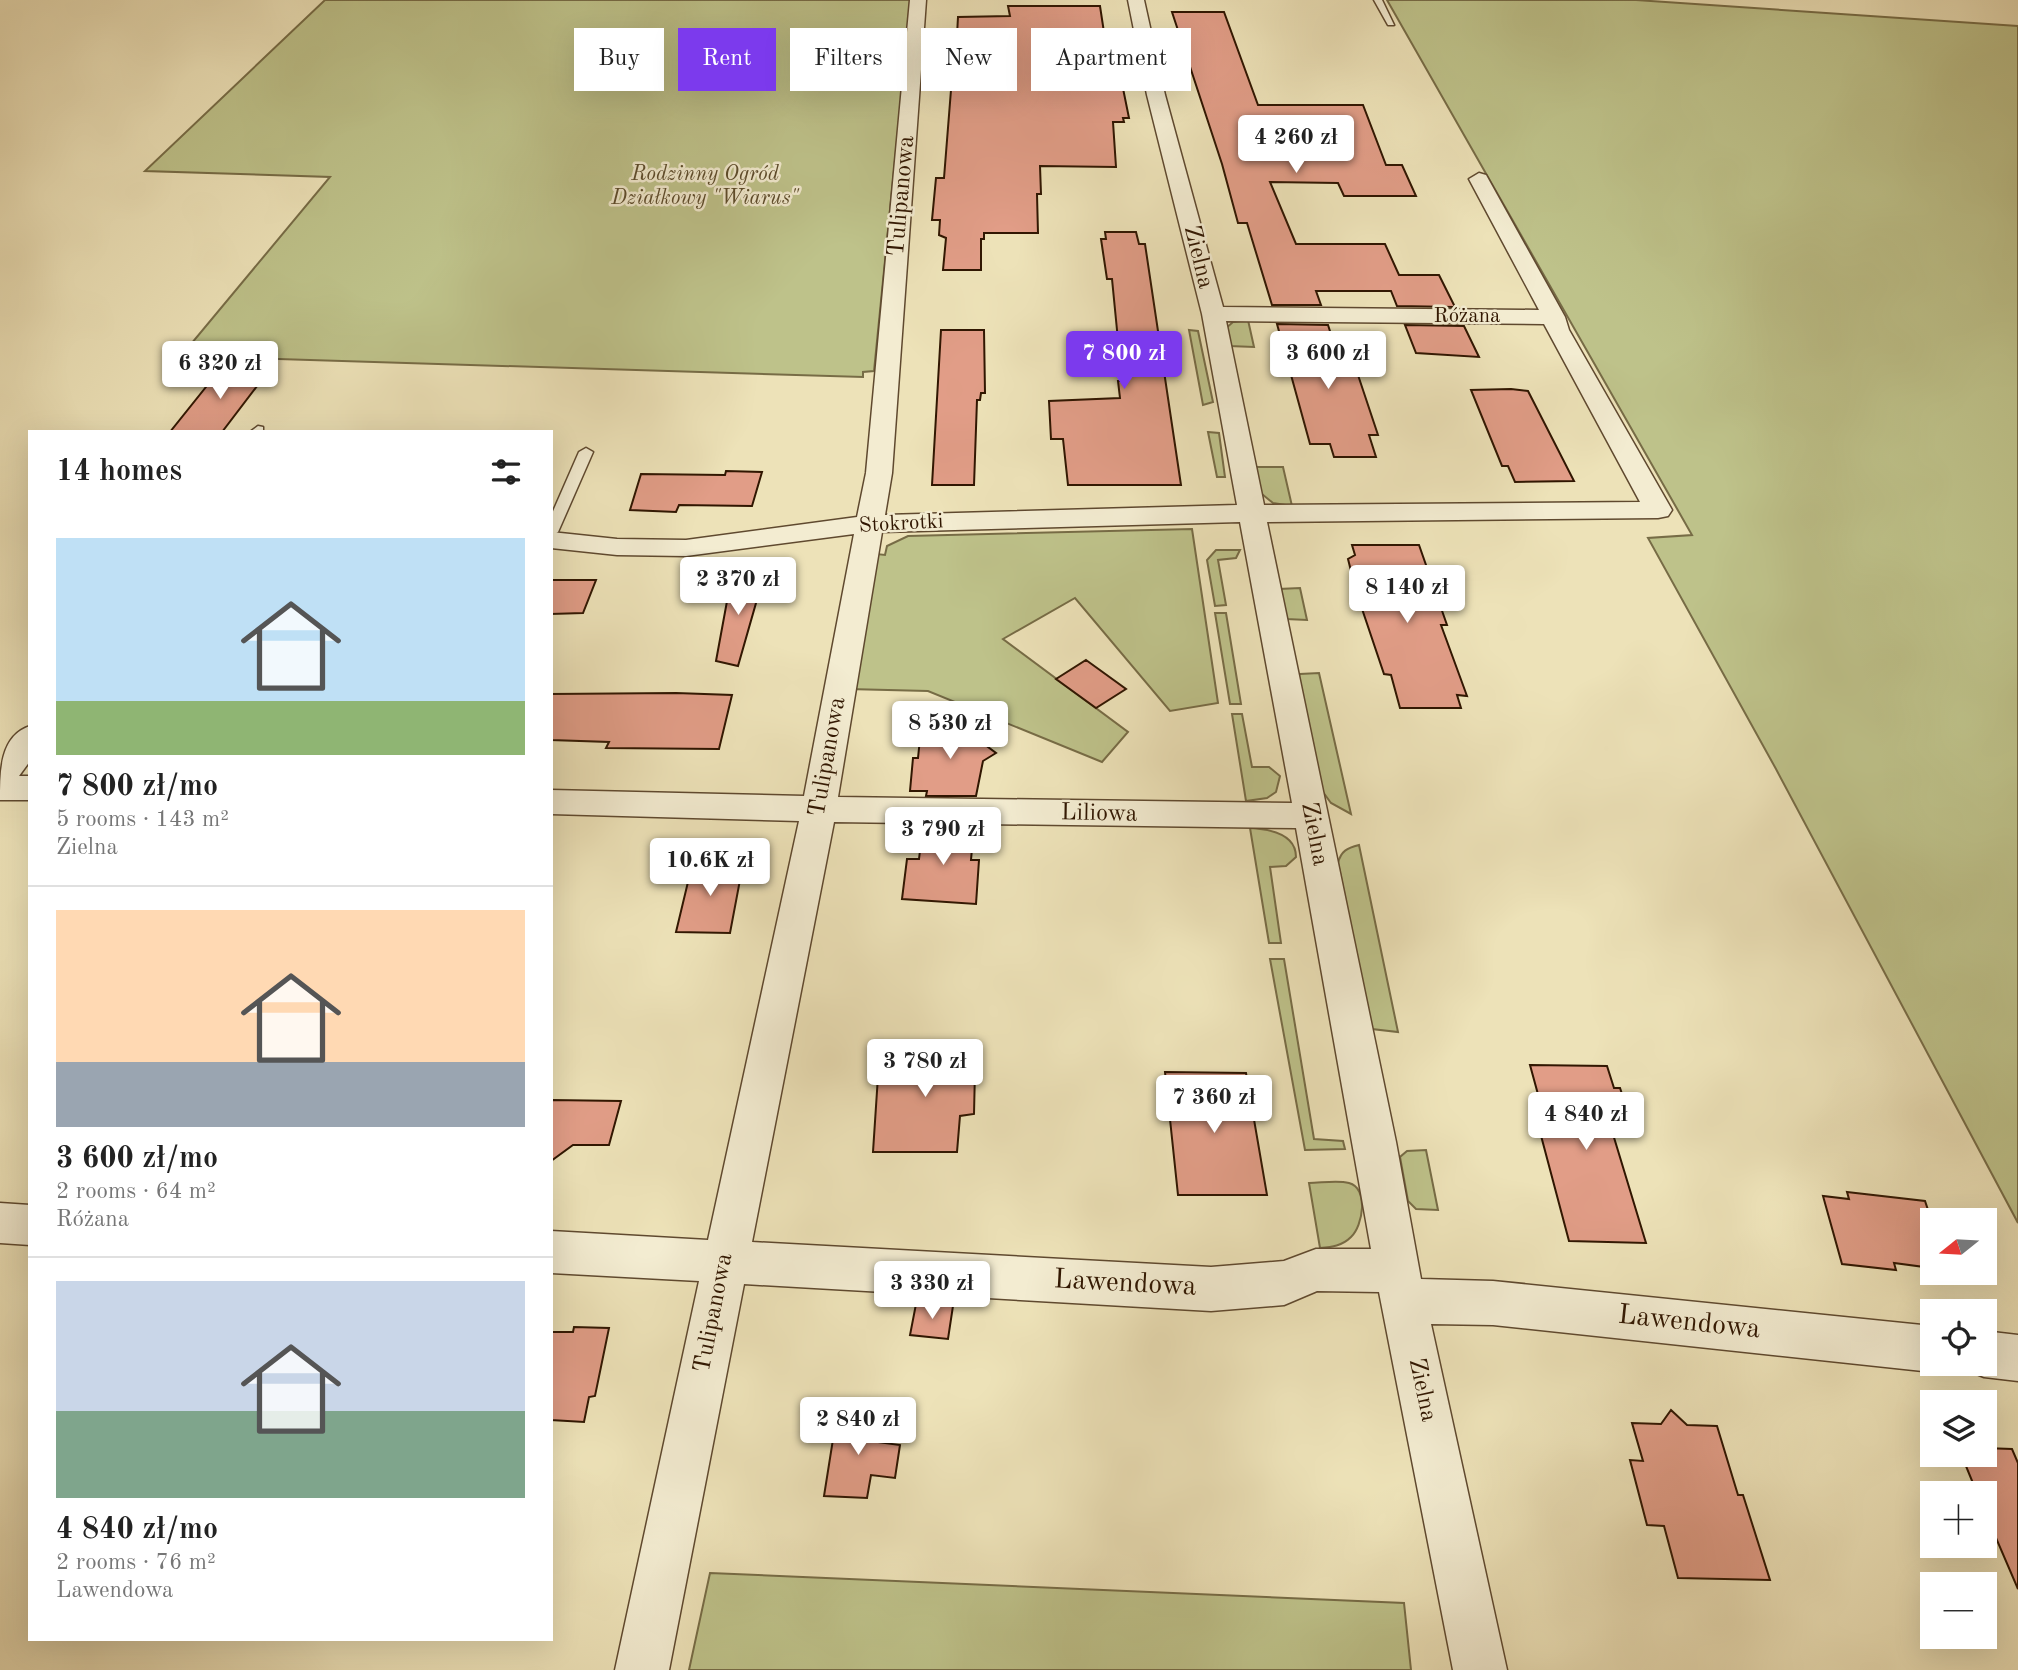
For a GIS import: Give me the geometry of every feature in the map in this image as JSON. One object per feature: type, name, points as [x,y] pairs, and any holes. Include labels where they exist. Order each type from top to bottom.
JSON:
[{"type":"street","name":"Tulipanowa","points":[[642,1670],[819,809],[878,473],[918,0]]},
{"type":"street","name":"Zielna","points":[[1136,0],[1156,95],[1213,314],[1400,1286],[1480,1670]]},
{"type":"street","points":[[1479,179],[1553,317]]},
{"type":"street","name":"Różana","points":[[1213,314],[1553,317]]},
{"type":"street","name":"Stokrotki","points":[[553,540],[617,547],[686,548],[868,524],[1252,514],[1658,510],[1557,330],[1553,317]]},
{"type":"street","points":[[0,777],[28,740]]},
{"type":"street","points":[[0,788],[28,788]]},
{"type":"street","name":"Liliowa","points":[[553,802],[1310,816]]},
{"type":"street","points":[[0,1223],[28,1225]]},
{"type":"street","points":[[553,1252],[724,1261]]},
{"type":"street","name":"Lawendowa","points":[[724,1261],[1211,1289],[1284,1283],[1316,1270],[1493,1303],[1920,1348]]},
{"type":"street","points":[[1997,1356],[2018,1358]]},
{"type":"lane","points":[[1378,0],[1391,23]]},
{"type":"lane","points":[[553,527],[586,452]]},
{"type":"green space","name":"Rodzinny Ogród Działkowy \"Wiarus\"","points":[[325,0],[911,0],[907,40],[907,28],[790,28],[790,91],[902,91],[874,371],[863,372],[863,377],[181,356],[330,177],[145,171]]},
{"type":"green space","points":[[1387,0],[1636,0],[2018,26],[2018,1223],[1776,769],[1648,538],[1692,535]]},
{"type":"green space","points":[[1248,320],[1254,347],[1229,346],[1225,329],[1233,322]]},
{"type":"green space","points":[[1189,330],[1198,331],[1213,402],[1203,405]]},
{"type":"green space","points":[[1208,432],[1219,433],[1225,477],[1217,477]]},
{"type":"green space","points":[[1283,467],[1292,506],[1273,503],[1257,490],[1254,469]]},
{"type":"green space","points":[[1192,529],[1218,703],[1170,711],[1075,598],[1003,639],[1128,732],[1102,762],[928,691],[848,689],[877,554],[885,555],[887,546],[908,536]]},
{"type":"green space","points":[[1216,550],[1240,550],[1236,558],[1218,560],[1226,605],[1215,606],[1207,560]]},
{"type":"green space","points":[[1300,588],[1307,620],[1286,619],[1279,589]]},
{"type":"green space","points":[[1215,613],[1226,613],[1241,704],[1230,704]]},
{"type":"green space","points":[[1319,673],[1351,814],[1331,803],[1323,792],[1298,677],[1300,674]]},
{"type":"green space","points":[[1232,714],[1242,714],[1252,767],[1269,767],[1280,776],[1276,792],[1267,798],[1246,801]]},
{"type":"green space","points":[[1250,828],[1280,834],[1295,849],[1296,857],[1286,866],[1270,867],[1281,943],[1269,943]]},
{"type":"green space","points":[[1359,845],[1398,1032],[1372,1029],[1338,863],[1345,851]]},
{"type":"green space","points":[[1270,959],[1284,959],[1314,1139],[1343,1141],[1345,1149],[1305,1150]]},
{"type":"green space","points":[[1426,1150],[1438,1210],[1416,1209],[1408,1201],[1400,1157],[1407,1151]]},
{"type":"green space","points":[[1344,1182],[1355,1186],[1359,1192],[1362,1208],[1359,1225],[1344,1242],[1320,1248],[1309,1183]]},
{"type":"green space","points":[[710,1573],[1404,1603],[1411,1670],[689,1670]]},
{"type":"building","points":[[1008,6],[1100,6],[1103,28],[1031,28],[1031,91],[1124,91],[1129,118],[1123,118],[1124,122],[1113,122],[1116,167],[1040,166],[1041,194],[1037,194],[1038,233],[984,233],[984,239],[981,239],[981,270],[943,270],[946,238],[939,235],[940,220],[932,220],[936,178],[944,178],[951,91],[1017,91],[1017,28],[957,28],[958,17],[1010,16]]},
{"type":"building","points":[[1172,12],[1224,12],[1258,105],[1363,105],[1386,165],[1402,165],[1416,196],[1344,196],[1338,183],[1270,182],[1296,244],[1385,244],[1399,275],[1439,275],[1455,307],[1397,306],[1391,291],[1316,291],[1321,305],[1272,305],[1247,223],[1238,223],[1191,70],[1191,28],[1177,28]]},
{"type":"building","points":[[1105,232],[1136,232],[1139,244],[1145,244],[1181,485],[1068,485],[1063,439],[1051,439],[1049,401],[1120,398],[1118,381],[1122,381],[1112,279],[1107,279],[1101,239],[1106,239]]},
{"type":"building","points":[[1277,324],[1328,325],[1338,356],[1351,356],[1358,375],[1378,435],[1369,435],[1376,457],[1334,457],[1330,444],[1310,444]]},
{"type":"building","points":[[1405,325],[1464,326],[1479,357],[1416,353]]},
{"type":"building","points":[[941,330],[984,330],[985,393],[981,393],[980,400],[977,400],[974,485],[932,485]]},
{"type":"building","points":[[225,369],[270,369],[224,430],[172,430],[210,382],[214,382]]},
{"type":"building","points":[[1471,390],[1528,391],[1574,481],[1515,482],[1508,466],[1502,466]]},
{"type":"building","points":[[726,471],[762,472],[752,506],[679,505],[676,512],[630,510],[641,474],[725,475]]},
{"type":"building","points":[[1352,545],[1419,545],[1447,625],[1441,625],[1467,696],[1457,695],[1461,708],[1400,708],[1391,675],[1384,674],[1356,591],[1348,559],[1355,555]]},
{"type":"building","points":[[732,574],[764,575],[738,666],[716,661]]},
{"type":"building","points":[[553,580],[596,580],[583,613],[553,614]]},
{"type":"building","points":[[1086,660],[1126,689],[1096,708],[1056,679]]},
{"type":"building","points":[[553,694],[732,695],[719,749],[606,748],[609,742],[553,740]]},
{"type":"building","points":[[943,722],[954,729],[985,729],[984,744],[996,753],[983,761],[976,796],[926,796],[927,791],[910,791],[913,758],[918,758],[921,729],[934,728]]},
{"type":"building","points":[[923,826],[974,826],[971,860],[979,860],[976,904],[902,899],[907,859],[919,859]]},
{"type":"building","points":[[693,861],[740,862],[737,879],[740,880],[730,933],[676,932]]},
{"type":"building","points":[[901,1041],[969,1042],[969,1069],[975,1070],[974,1114],[960,1116],[957,1152],[873,1152],[878,1076],[898,1075]]},
{"type":"building","points":[[1530,1065],[1607,1066],[1614,1088],[1620,1088],[1631,1121],[1609,1121],[1646,1243],[1569,1241],[1531,1098],[1539,1098]]},
{"type":"building","points":[[1165,1072],[1246,1073],[1267,1195],[1178,1195]]},
{"type":"building","points":[[553,1100],[621,1101],[609,1145],[573,1145],[553,1160]]},
{"type":"building","points":[[1847,1192],[1925,1201],[1927,1208],[1920,1208],[1920,1266],[1894,1263],[1896,1270],[1842,1264],[1823,1196],[1849,1199]]},
{"type":"building","points":[[916,1304],[953,1306],[948,1339],[910,1335]]},
{"type":"building","points":[[574,1327],[609,1328],[595,1396],[589,1397],[584,1422],[553,1420],[553,1332],[573,1332]]},
{"type":"building","points":[[1671,1410],[1687,1425],[1717,1426],[1738,1495],[1743,1495],[1770,1580],[1678,1578],[1664,1526],[1647,1525],[1630,1460],[1643,1461],[1632,1423],[1661,1424]]},
{"type":"building","points":[[837,1414],[880,1417],[877,1442],[900,1445],[895,1478],[871,1475],[867,1498],[824,1496]]},
{"type":"building","points":[[1997,1448],[2012,1449],[2018,1463],[2018,1589],[1997,1540],[1997,1481],[1972,1481],[1966,1467],[1997,1467]]}]
